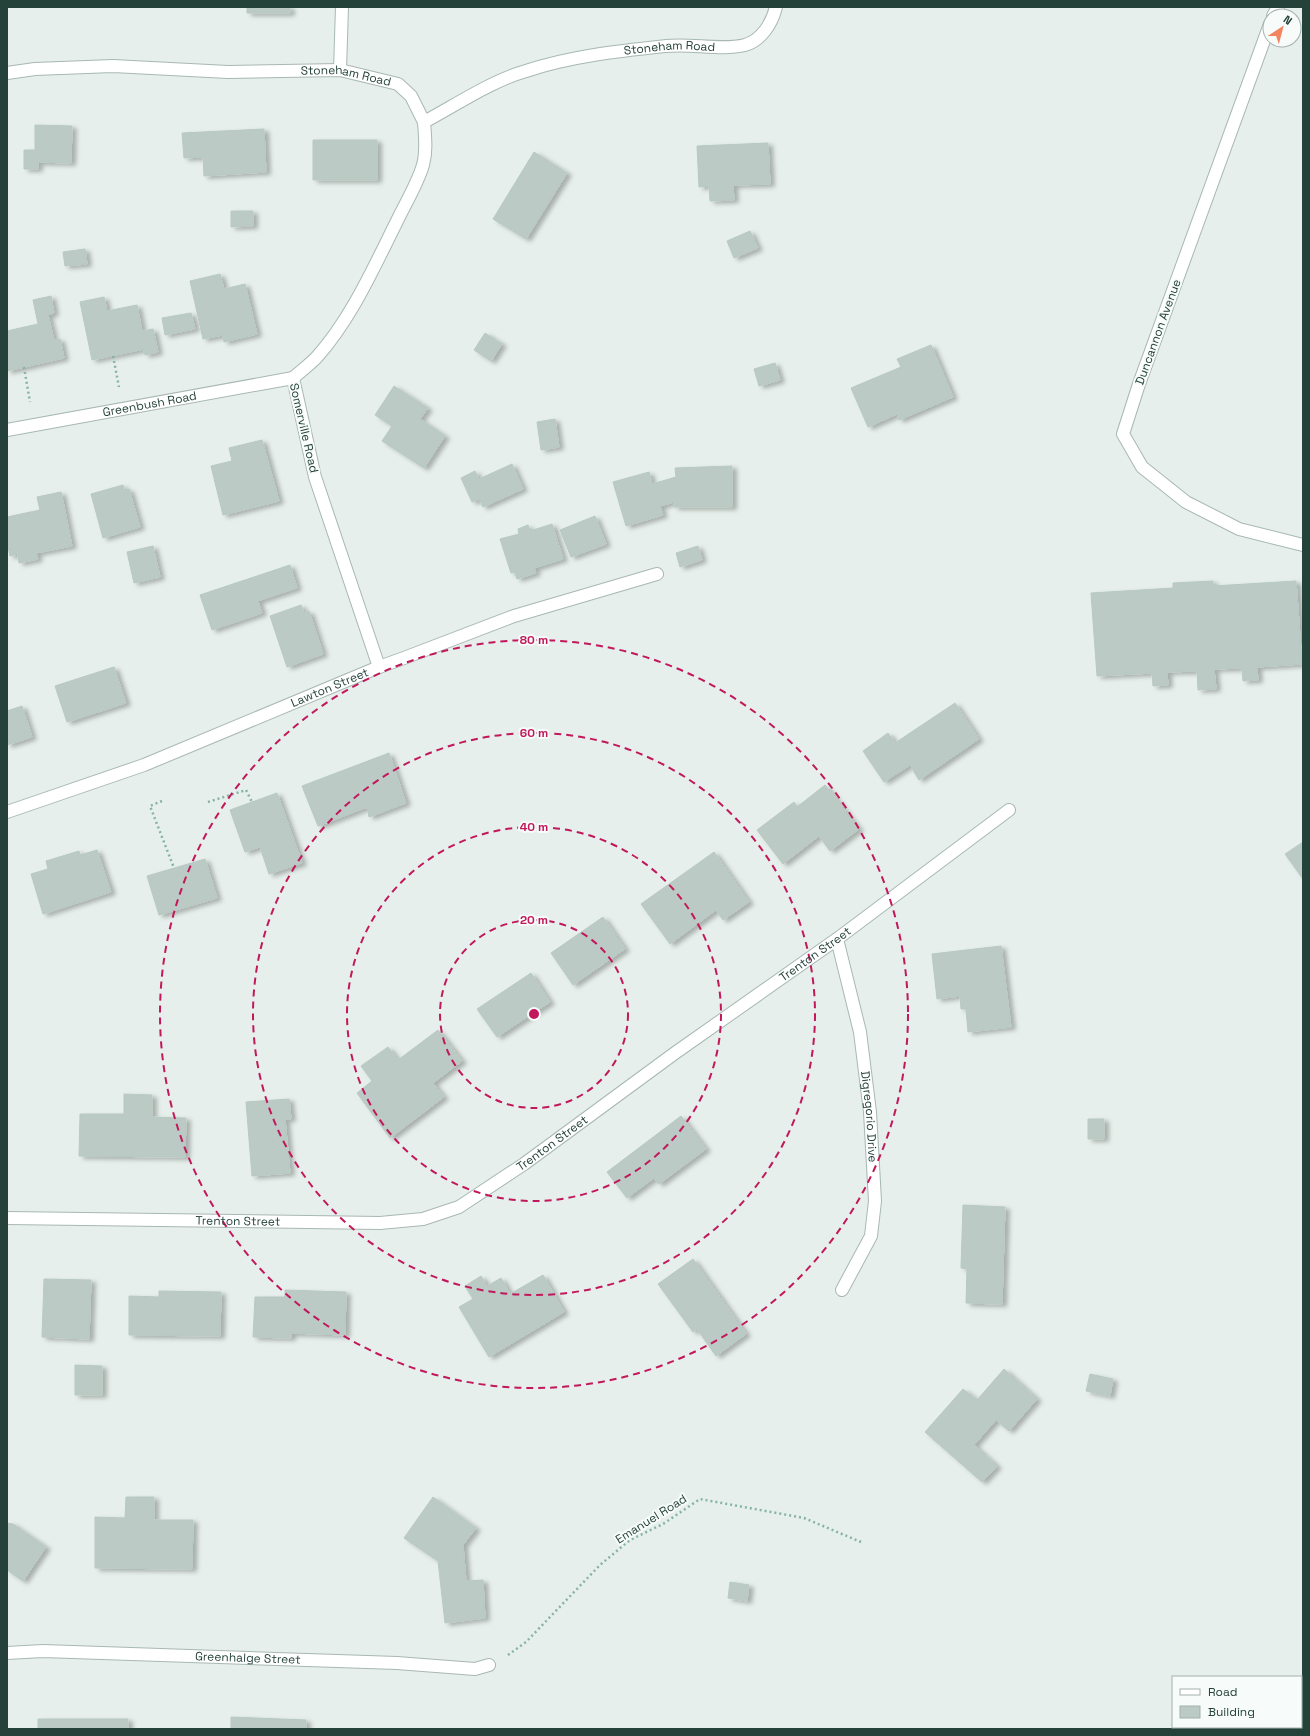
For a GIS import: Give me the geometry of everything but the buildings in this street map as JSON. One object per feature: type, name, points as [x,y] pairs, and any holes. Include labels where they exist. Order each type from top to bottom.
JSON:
[{"type":"street","points":[[340,70],[342,7]]},
{"type":"street","name":"Stoneham Road","points":[[7,73],[35,69],[113,66],[228,72],[340,70],[398,84],[411,96],[424,122],[490,86],[525,71],[572,59],[669,45],[732,47],[746,45],[756,40],[765,32],[776,7]]},
{"type":"street","name":"Duncannon Avenue","points":[[1262,46],[1139,384],[1123,434],[1142,467],[1186,502],[1238,529],[1303,544]]},
{"type":"street","name":"Somerville Road","points":[[379,667],[315,476],[293,378],[315,359],[333,337],[359,295],[382,253],[417,180],[423,164],[426,141],[424,122]]},
{"type":"street","name":"Greenbush Road","points":[[7,430],[293,378]]},
{"type":"street","name":"Lawton Street","points":[[7,812],[144,765],[379,667],[514,616],[657,574]]},
{"type":"street","name":"Trenton Street","points":[[7,1218],[380,1223],[423,1219],[459,1207],[524,1164],[674,1053],[837,940],[1009,810]]},
{"type":"street","name":"Digregorio Drive","points":[[837,940],[860,1032],[870,1112],[875,1201],[871,1236],[842,1290]]},
{"type":"street","name":"Greenhalge Street","points":[[7,1653],[43,1651],[389,1663],[475,1669],[489,1665]]},
{"type":"path","points":[[113,356],[123,409]]},
{"type":"path","points":[[24,368],[34,425]]},
{"type":"path","points":[[208,802],[246,790],[252,802]]},
{"type":"path","points":[[162,801],[150,806],[174,868]]},
{"type":"path","name":"Emanuel Road","points":[[489,1665],[498,1662],[526,1642],[600,1565],[630,1540],[663,1524],[700,1499],[804,1518],[861,1542]]}]
